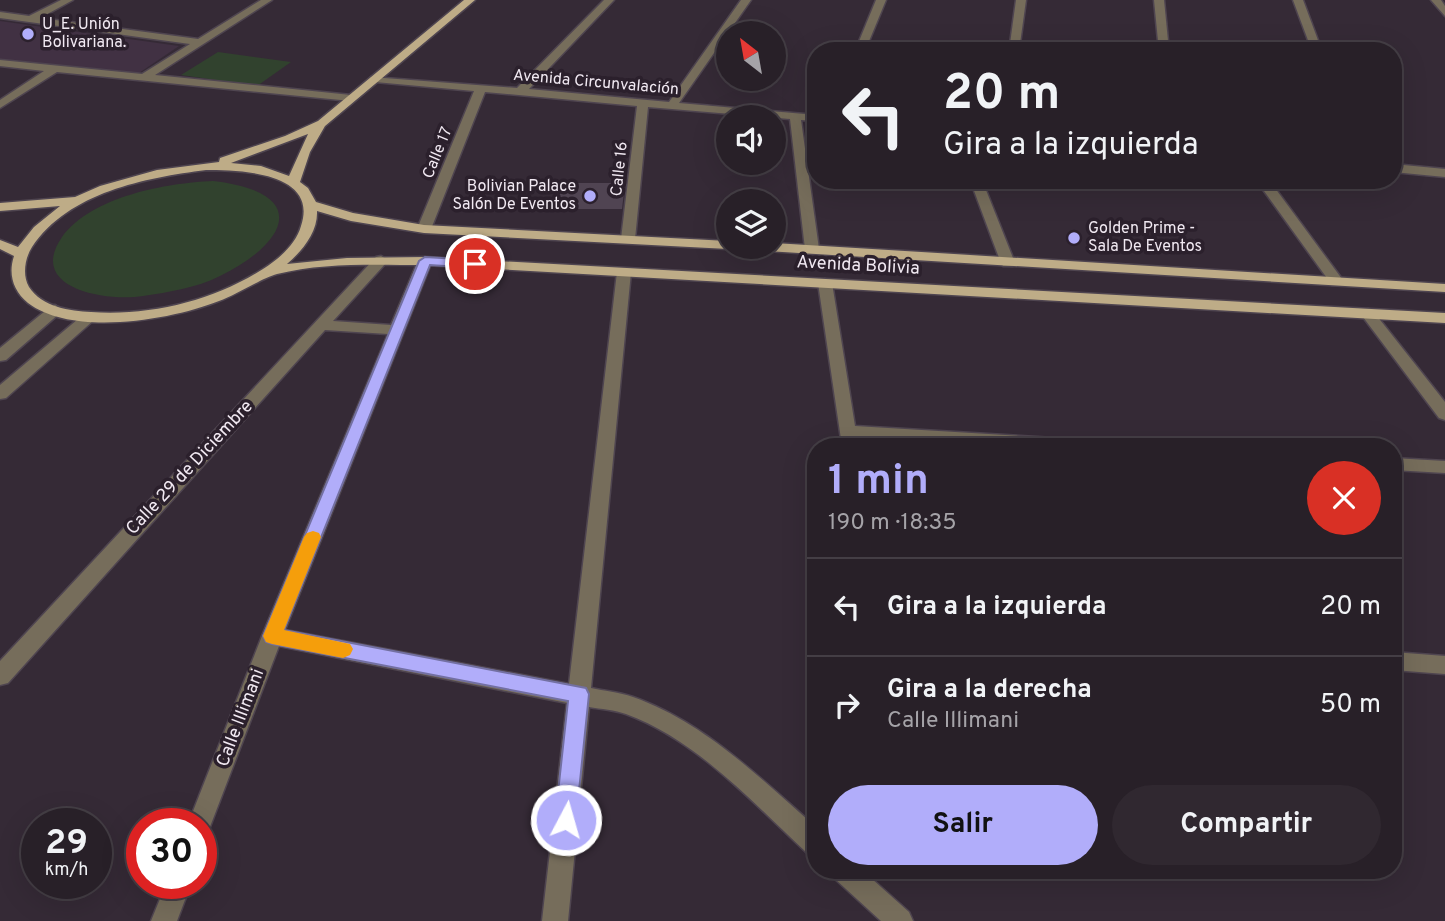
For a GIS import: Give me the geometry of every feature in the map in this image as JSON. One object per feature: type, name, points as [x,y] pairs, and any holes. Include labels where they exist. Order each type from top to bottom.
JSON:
[{"type":"main road","points":[[294,182],[298,162],[322,123],[470,0]]},
{"type":"main road","points":[[206,166],[253,168],[294,182],[308,197],[312,205],[310,226],[284,260],[269,271],[245,285],[185,307],[130,316],[89,317],[55,310],[29,296],[21,286],[17,265],[21,254],[37,231],[81,200],[135,178],[206,166],[270,146],[322,123]]},
{"type":"main road","points":[[0,207],[81,200]]},
{"type":"main road","points":[[312,205],[364,220],[425,229],[716,244]]},
{"type":"main road","points":[[0,244],[21,254]]},
{"type":"main road","name":"Avenida Bolivia","points":[[786,248],[1445,288]]},
{"type":"main road","name":"Avenida Bolivia","points":[[269,271],[321,262],[425,261],[1445,318]]},
{"type":"street","points":[[30,19],[68,0]]},
{"type":"street","points":[[143,78],[267,0]]},
{"type":"street","points":[[520,92],[609,0]]},
{"type":"street","points":[[672,105],[746,0]]},
{"type":"street","points":[[864,42],[881,0]]},
{"type":"street","points":[[1015,42],[1021,0]]},
{"type":"street","points":[[1159,0],[1163,42]]},
{"type":"street","points":[[1298,0],[1314,42]]},
{"type":"street","points":[[1436,0],[1445,13]]},
{"type":"street","points":[[0,15],[200,42]]},
{"type":"street","points":[[0,63],[351,98]]},
{"type":"street","points":[[0,105],[54,69]]},
{"type":"street","name":"Avenida Circunvalación","points":[[375,79],[807,117]]},
{"type":"street","name":"Calle 17","points":[[425,229],[481,88]]},
{"type":"street","name":"Calle 16","points":[[628,239],[643,103]]},
{"type":"street","points":[[795,116],[812,249]]},
{"type":"street","points":[[1402,169],[1445,173]]},
{"type":"street","points":[[979,189],[1008,263]]},
{"type":"street","points":[[1269,189],[1337,282]]},
{"type":"street","name":"Calle 29 de Diciembre","points":[[0,676],[381,260]]},
{"type":"street","name":"Calle Illimani","points":[[207,808],[272,636],[425,261]]},
{"type":"street","points":[[555,921],[624,272]]},
{"type":"street","points":[[825,283],[849,438]]},
{"type":"street","points":[[0,356],[55,310]]},
{"type":"street","points":[[1368,314],[1445,414]]},
{"type":"street","points":[[0,394],[89,317]]},
{"type":"street","points":[[321,326],[397,330]]},
{"type":"street","points":[[1402,465],[1445,467]]},
{"type":"street","points":[[272,636],[629,705],[679,730],[732,768],[807,836]]},
{"type":"street","points":[[1402,662],[1445,665]]},
{"type":"street","points":[[859,879],[900,921]]},
{"type":"street","points":[[164,921],[172,899]]},
{"type":"shaded area","points":[[0,21],[179,46],[139,73],[0,59]]},
{"type":"green space","points":[[218,52],[291,62],[257,86],[181,75]]},
{"type":"green space","points":[[213,181],[244,187],[265,196],[276,207],[279,220],[274,233],[262,248],[220,276],[172,291],[143,296],[110,297],[76,288],[62,280],[54,269],[54,255],[62,237],[92,211],[132,194],[174,185]]},
{"type":"building","name":"Bolivian Palace Salón De Eventos","points":[[557,183],[625,183],[622,209],[550,209]]},
{"type":"slow traffic","points":[[313,537],[272,636],[343,649]]},
{"type":"place","name":"U_E. Unión Bolivariana.","points":[[28,34]]},
{"type":"place","name":"Bolivian Palace Salón De Eventos","points":[[590,196]]},
{"type":"place","name":"Golden Prime - Sala De Eventos","points":[[1074,238]]},
{"type":"route","points":[[475,264],[425,261],[272,636],[579,694],[566,820]]}]
